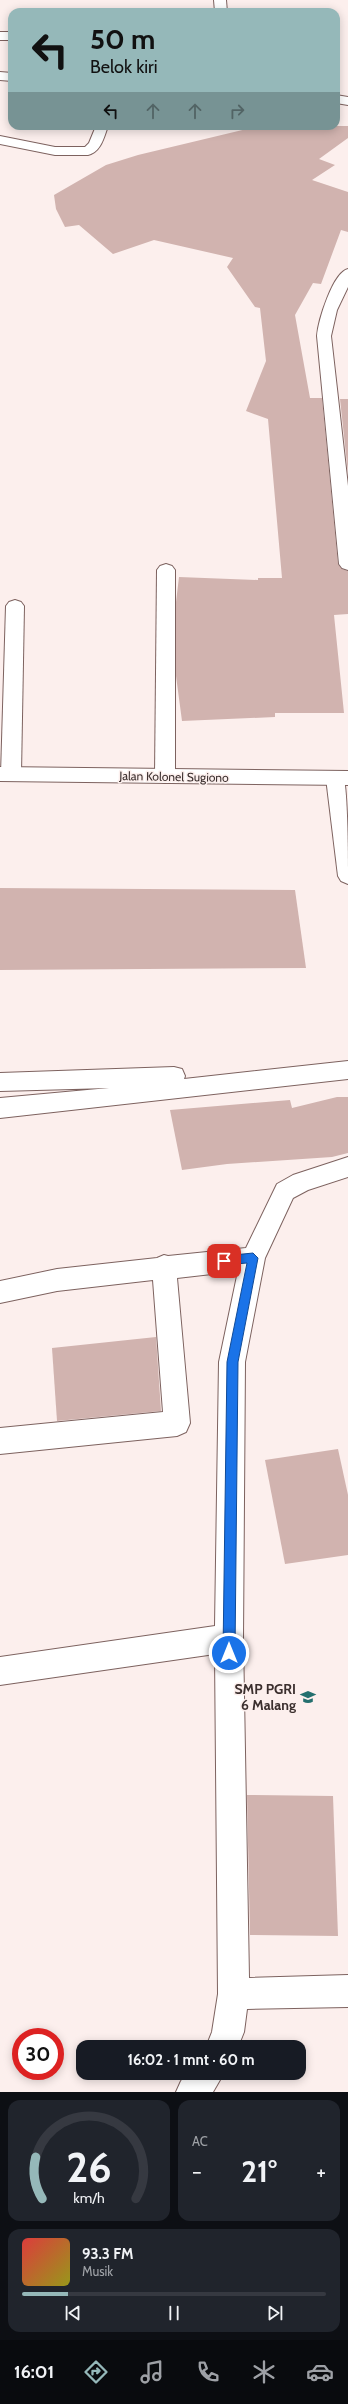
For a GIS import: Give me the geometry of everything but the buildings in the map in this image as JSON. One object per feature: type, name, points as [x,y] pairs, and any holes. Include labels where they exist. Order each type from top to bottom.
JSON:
[{"type":"main road","points":[[0,140],[55,151],[88,151],[95,144],[100,130]]},
{"type":"main road","points":[[348,273],[329,309],[325,320],[324,336],[348,564]]},
{"type":"main road","points":[[165,776],[166,570]]},
{"type":"main road","points":[[6,774],[15,606]]},
{"type":"main road","name":"Jalan Kolonel Sugiono","points":[[6,774],[342,778]]},
{"type":"main road","points":[[342,778],[348,876]]},
{"type":"main road","points":[[0,1108],[58,1103],[348,1070]]},
{"type":"main road","points":[[0,1082],[195,1075],[209,1081],[224,1083]]},
{"type":"main road","points":[[225,2040],[228,2032],[234,1994],[229,1638],[232,1362],[253,1258],[284,1191],[301,1182],[348,1167]]},
{"type":"main road","points":[[0,1292],[57,1280],[164,1266],[253,1258]]},
{"type":"main road","points":[[0,1440],[177,1423],[164,1266]]},
{"type":"main road","points":[[0,1671],[229,1638]]},
{"type":"main road","points":[[234,1994],[348,1991]]},
{"type":"main road","points":[[192,2092],[202,2080]]},
{"type":"place","name":"SMP PGRI 6 Malang","points":[[308,1697]]},
{"type":"route","points":[[224,1261],[253,1258],[232,1362],[229,1653]]}]
